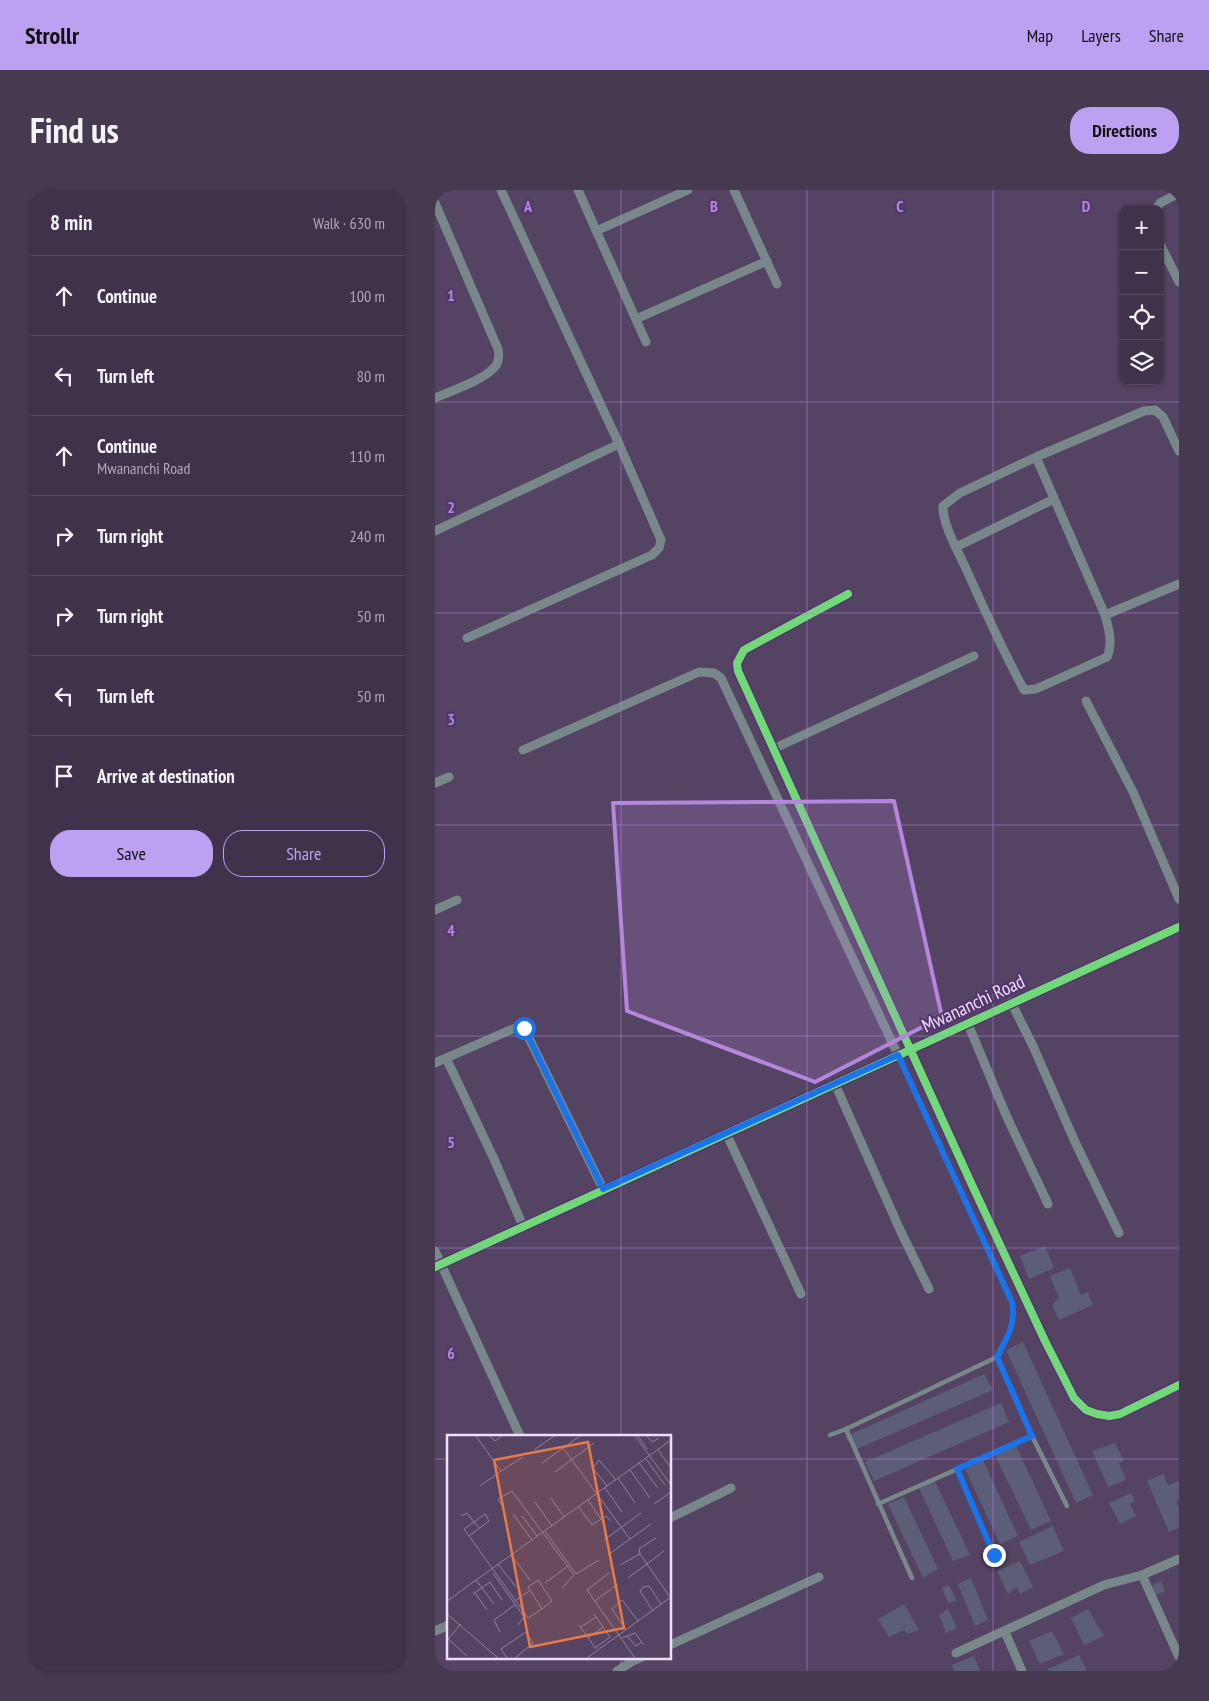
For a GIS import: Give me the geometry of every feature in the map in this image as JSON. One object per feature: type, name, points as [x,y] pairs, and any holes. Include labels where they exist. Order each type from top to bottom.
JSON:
[{"type":"street","points":[[467,638],[651,555],[659,548],[661,540],[619,444],[501,190]]},
{"type":"street","points":[[578,190],[646,342]]},
{"type":"street","points":[[596,231],[688,190]]},
{"type":"street","points":[[734,190],[777,284]]},
{"type":"street","points":[[1159,205],[1179,193]]},
{"type":"street","points":[[435,203],[498,348],[499,358],[496,366],[487,374],[435,398]]},
{"type":"street","points":[[1163,250],[1179,282]]},
{"type":"street","points":[[636,319],[767,261]]},
{"type":"street","points":[[1036,457],[1105,616],[1111,648],[1107,657],[1036,688],[1024,690],[1012,669],[957,547],[943,514],[943,506],[961,493],[1036,457],[1144,411],[1155,410],[1163,417],[1179,451]]},
{"type":"street","points":[[435,531],[619,444]]},
{"type":"street","points":[[957,547],[1054,499]]},
{"type":"street","points":[[1105,616],[1179,584]]},
{"type":"street","points":[[849,594],[744,650],[739,658],[738,671],[992,1228],[1074,1398],[1086,1410],[1109,1416],[1120,1414],[1179,1385]]},
{"type":"street","points":[[773,749],[974,656]]},
{"type":"street","points":[[523,750],[699,672],[714,673],[721,678],[898,1055]]},
{"type":"street","points":[[1086,702],[1133,792],[1179,899]]},
{"type":"street","points":[[435,783],[449,777]]},
{"type":"street","points":[[435,910],[457,900]]},
{"type":"street","name":"Mwananchi Road","points":[[438,1265],[1179,927]]},
{"type":"street","points":[[1011,1002],[1119,1233]]},
{"type":"street","points":[[968,1024],[1006,1115],[1048,1204]]},
{"type":"street","points":[[435,1064],[515,1028],[524,1028],[603,1189]]},
{"type":"street","points":[[447,1060],[494,1159],[523,1226]]},
{"type":"street","points":[[835,1084],[901,1232],[929,1289]]},
{"type":"street","points":[[726,1134],[801,1294]]},
{"type":"street","points":[[435,1251],[438,1265],[520,1435]]},
{"type":"street","points":[[671,1518],[731,1488]]},
{"type":"street","points":[[955,1653],[1005,1632],[1104,1585],[1142,1575],[1179,1559]]},
{"type":"street","points":[[1142,1575],[1179,1657]]},
{"type":"street","points":[[671,1645],[819,1578]]},
{"type":"street","points":[[435,1631],[447,1626]]},
{"type":"street","points":[[1005,1632],[1022,1671]]},
{"type":"street","points":[[617,1671],[630,1660]]},
{"type":"lane","points":[[830,1434],[846,1429],[997,1357],[1013,1325],[1012,1302],[898,1055]]},
{"type":"lane","points":[[997,1357],[1032,1436],[1067,1506]]},
{"type":"lane","points":[[846,1429],[912,1578]]},
{"type":"lane","points":[[878,1504],[1032,1436]]},
{"type":"lane","points":[[957,1469],[994,1555]]},
{"type":"highlighted area","points":[[894,801],[942,1017],[815,1082],[627,1011],[613,803]]},
{"type":"building","points":[[1045,1246],[1054,1268],[1029,1279],[1020,1256]]},
{"type":"building","points":[[1070,1268],[1081,1295],[1088,1292],[1093,1305],[1059,1320],[1052,1305],[1059,1298],[1050,1276]]},
{"type":"building","points":[[1023,1342],[1093,1495],[1076,1503],[1006,1350]]},
{"type":"building","points":[[984,1374],[993,1390],[855,1450],[845,1437]]},
{"type":"building","points":[[1001,1403],[1009,1422],[874,1481],[865,1462]]},
{"type":"building","points":[[1015,1443],[1051,1521],[1031,1530],[995,1455]]},
{"type":"building","points":[[1115,1443],[1124,1461],[1119,1463],[1126,1480],[1108,1487],[1092,1451]]},
{"type":"building","points":[[983,1460],[1018,1536],[1000,1544],[965,1469]]},
{"type":"building","points":[[1163,1474],[1168,1485],[1179,1481],[1179,1500],[1176,1501],[1179,1508],[1179,1528],[1169,1532],[1147,1481]]},
{"type":"building","points":[[934,1479],[970,1555],[953,1561],[918,1486]]},
{"type":"building","points":[[1131,1493],[1135,1501],[1130,1504],[1136,1516],[1120,1524],[1109,1503]]},
{"type":"building","points":[[904,1497],[938,1569],[923,1578],[888,1504]]},
{"type":"building","points":[[1053,1526],[1064,1551],[1030,1565],[1019,1542]]},
{"type":"building","points":[[1020,1561],[1033,1587],[1020,1594],[1017,1587],[1008,1594],[997,1571]]},
{"type":"building","points":[[971,1578],[988,1620],[975,1626],[958,1584]]},
{"type":"building","points":[[1161,1581],[1165,1591],[1156,1595],[1152,1585]]},
{"type":"building","points":[[949,1585],[957,1601],[948,1603],[942,1588]]},
{"type":"building","points":[[904,1604],[919,1630],[907,1634],[904,1630],[889,1637],[878,1619]]},
{"type":"building","points":[[948,1609],[957,1628],[946,1633],[939,1615]]},
{"type":"building","points":[[1088,1609],[1104,1636],[1084,1645],[1071,1618]]},
{"type":"building","points":[[1052,1631],[1064,1654],[1040,1664],[1029,1641]]},
{"type":"building","points":[[1079,1655],[1087,1671],[1049,1671],[1048,1669]]},
{"type":"building","points":[[974,1656],[980,1671],[954,1671],[952,1665]]},
{"type":"cycle path","points":[[848,594],[744,650],[737,663],[738,671],[972,1185],[1045,1341],[1074,1398],[1086,1410],[1109,1416],[1120,1414],[1179,1385]]},
{"type":"cycle path","points":[[435,1267],[1179,927]]},
{"type":"route","points":[[524,1028],[603,1189],[898,1055],[1012,1302],[1013,1325],[997,1357],[1032,1436],[957,1469],[994,1555]]}]
